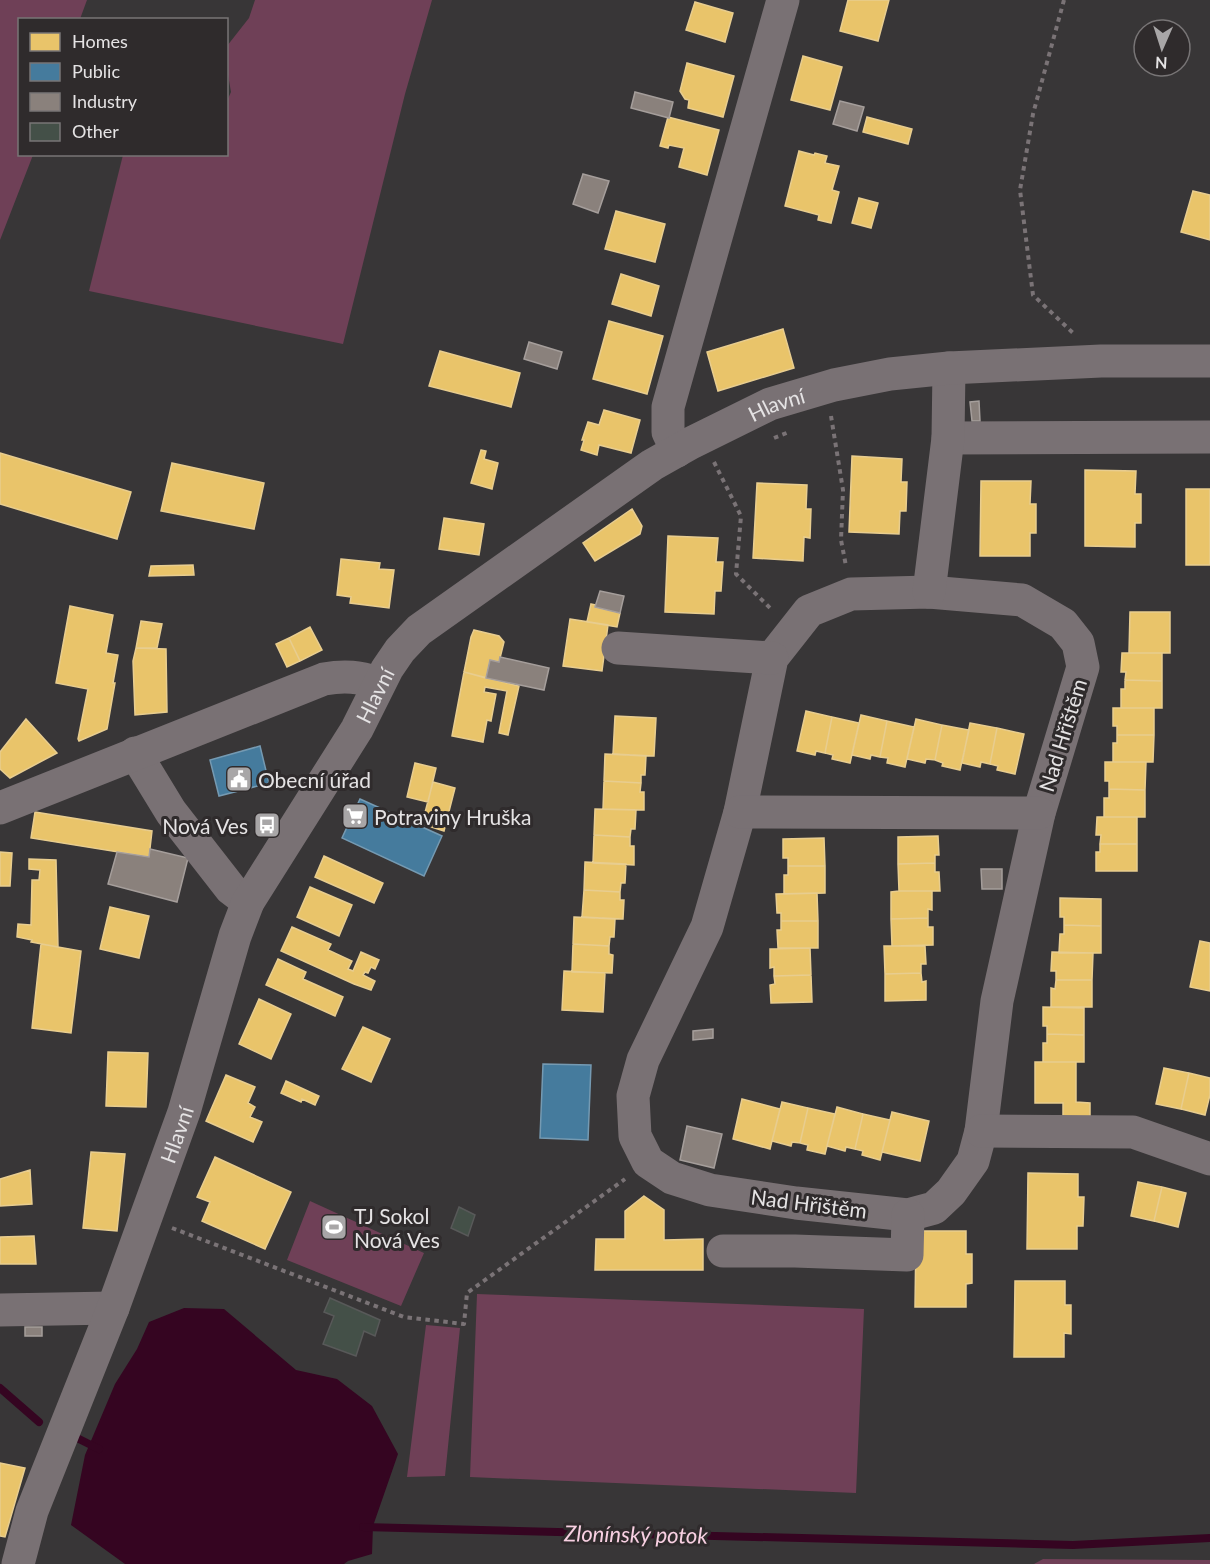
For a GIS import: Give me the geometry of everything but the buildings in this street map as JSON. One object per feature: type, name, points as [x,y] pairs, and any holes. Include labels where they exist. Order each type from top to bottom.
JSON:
[{"type":"street","points":[[690,458],[668,432],[668,407],[783,0]]},
{"type":"street","name":"Hlavní","points":[[18,1564],[32,1511],[113,1308],[184,1112],[235,936],[248,902],[357,729],[379,683],[400,650],[419,630],[652,465],[690,458],[770,404],[834,385],[890,374],[949,368],[1101,361],[1210,361]]},
{"type":"street","points":[[929,592],[948,438],[949,368]]},
{"type":"street","points":[[948,438],[1210,437]]},
{"type":"street","name":"Nad Hřištěm","points":[[929,592],[1022,600],[1063,624],[1078,643],[1083,666],[1039,813],[998,1001],[981,1131],[974,1161],[951,1192],[934,1208],[908,1215],[796,1203],[710,1190],[672,1178],[648,1162],[635,1136],[633,1096],[643,1059],[707,927],[740,812],[772,658],[809,611],[851,594],[929,592]]},
{"type":"street","points":[[618,648],[772,658]]},
{"type":"street","points":[[0,808],[324,679],[340,676],[357,677],[379,683]]},
{"type":"street","points":[[135,753],[171,812],[231,889],[248,902]]},
{"type":"street","name":"Nad Hřištěm","points":[[740,812],[1039,813]]},
{"type":"street","points":[[981,1131],[1133,1132],[1210,1159]]},
{"type":"street","points":[[795,1251],[796,1203]]},
{"type":"street","points":[[723,1251],[907,1255],[908,1215]]},
{"type":"street","points":[[0,1310],[113,1308]]},
{"type":"path","points":[[1064,0],[1033,114],[1020,190],[1033,295],[1101,361]]},
{"type":"path","points":[[841,413],[831,415],[843,490],[841,540],[851,594]]},
{"type":"path","points":[[767,440],[799,428]]},
{"type":"path","points":[[690,458],[714,462],[724,458]]},
{"type":"path","points":[[714,462],[741,516],[736,574],[794,631]]},
{"type":"path","points":[[146,1218],[404,1317],[464,1324],[467,1293],[648,1162]]},
{"type":"shaded area","points":[[0,0],[87,0],[80,18],[18,18],[18,156],[33,156],[0,240]]},
{"type":"shaded area","points":[[255,0],[432,0],[405,94],[343,344],[89,291],[123,156],[228,156],[228,99],[231,92],[228,75],[228,45],[249,18]]},
{"type":"shaded area","name":"TJ Sokol Nová Ves","points":[[310,1201],[424,1253],[401,1306],[287,1260]]},
{"type":"shaded area","points":[[477,1294],[864,1309],[856,1493],[470,1477]]},
{"type":"shaded area","points":[[184,1308],[224,1309],[296,1370],[337,1379],[372,1406],[398,1454],[373,1526],[372,1554],[344,1564],[125,1564],[71,1525],[85,1455],[115,1384],[137,1349],[149,1322]]},
{"type":"shaded area","points":[[426,1325],[460,1328],[445,1476],[407,1477]]},
{"type":"shaded area","points":[[1043,1559],[1210,1560],[1210,1564],[1034,1564]]},
{"type":"waterway","name":"Zlonínský potok","points":[[0,1388],[39,1422]]},
{"type":"waterway","name":"Zlonínský potok","points":[[77,1438],[99,1449]]},
{"type":"waterway","name":"Zlonínský potok","points":[[363,1527],[1073,1545],[1210,1538]]},
{"type":"place","name":"Obecní úřad","points":[[239,779]]},
{"type":"place","name":"Potraviny Hruška","points":[[355,816]]},
{"type":"place","name":"Nová Ves","points":[[267,825]]},
{"type":"place","name":"TJ Sokol Nová Ves","points":[[334,1227]]}]
